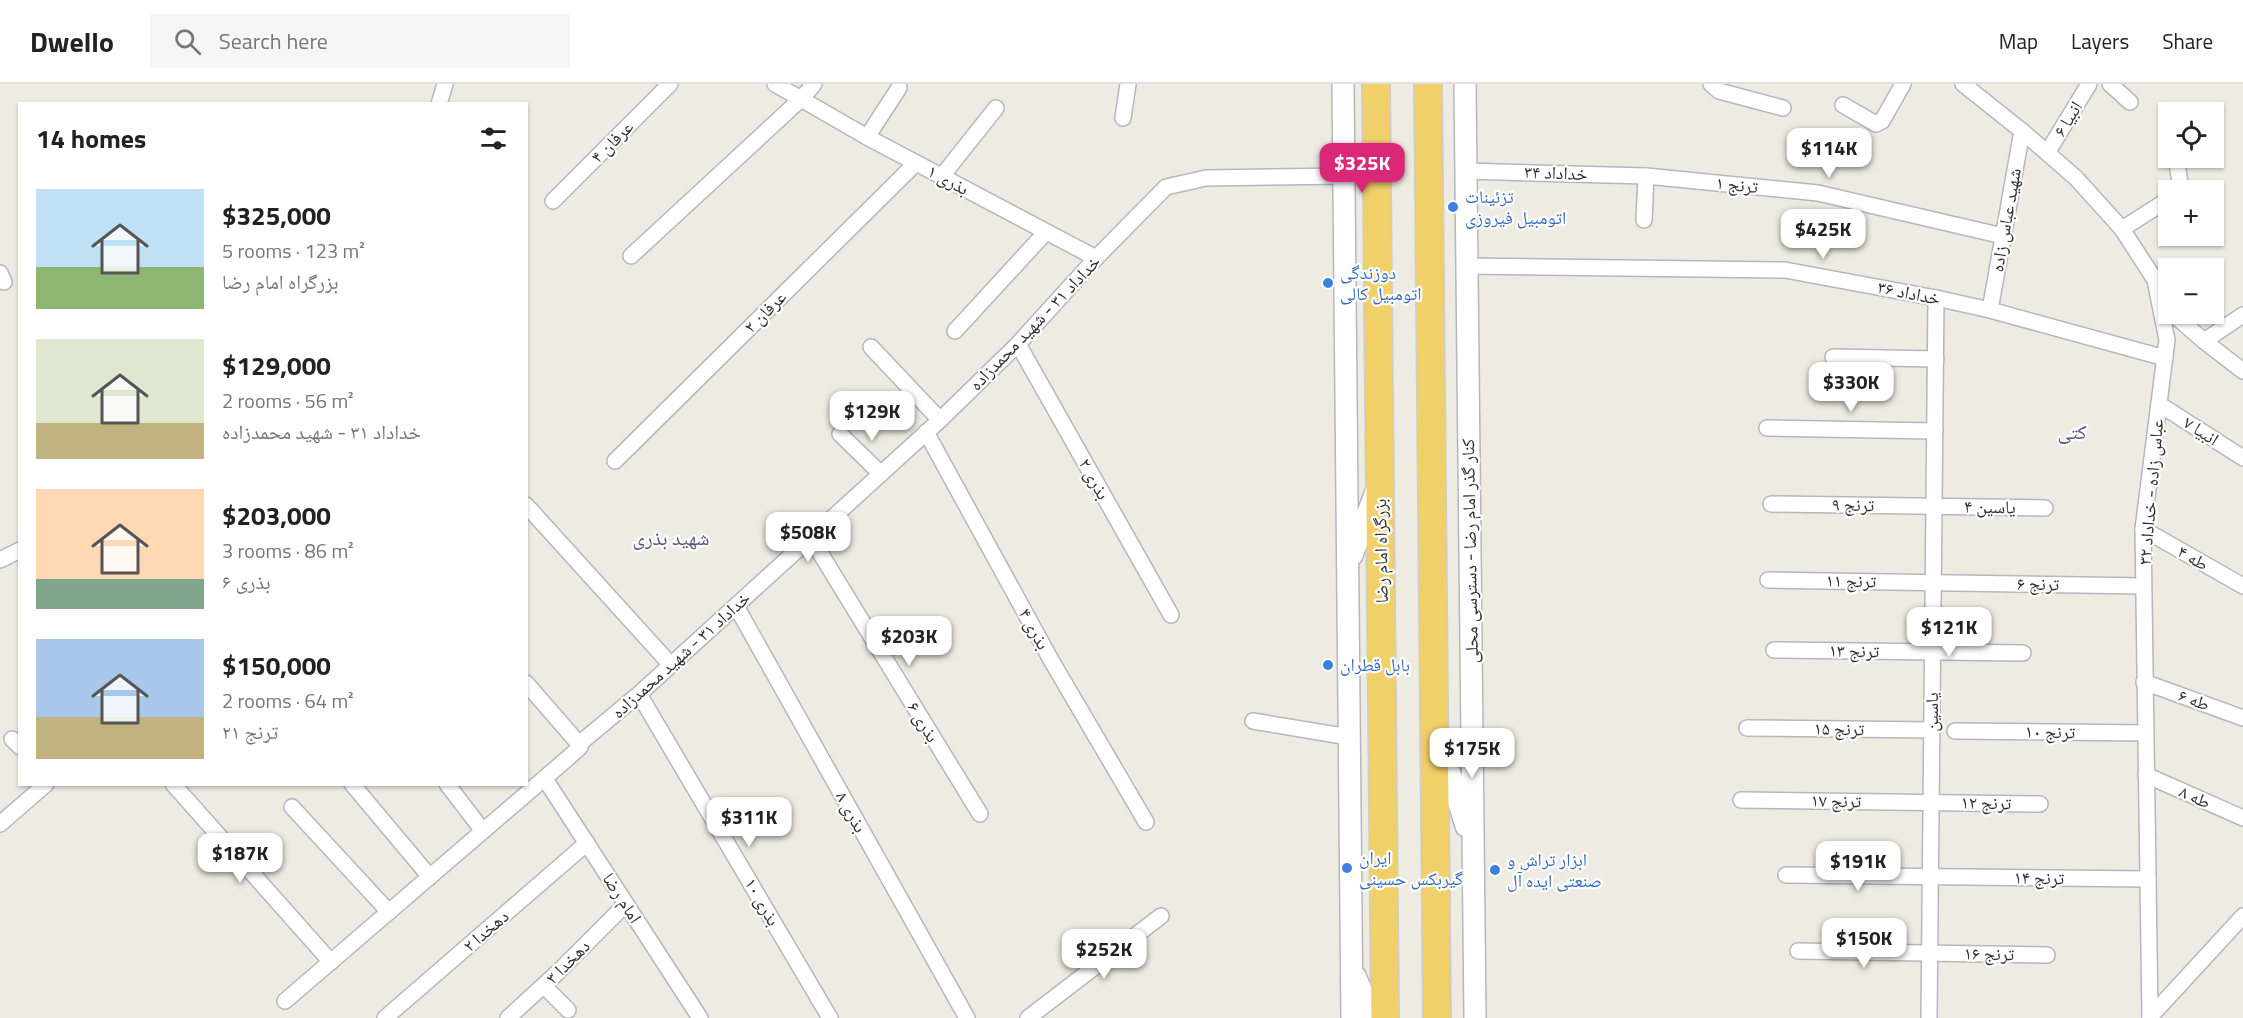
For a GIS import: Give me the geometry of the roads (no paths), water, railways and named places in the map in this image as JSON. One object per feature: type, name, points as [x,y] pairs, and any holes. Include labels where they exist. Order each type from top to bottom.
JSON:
[{"type":"highway","name":"بزرگراه امام رضا","points":[[1376,84],[1385,1018]]},
{"type":"highway","points":[[1428,84],[1437,1018]]},
{"type":"main road","points":[[1342,84],[1352,1018]]},
{"type":"main road","name":"کنار گذر امام رضا - دسترسی محلی","points":[[1465,84],[1475,1018]]},
{"type":"main road","points":[[1343,176],[1377,173]]},
{"type":"main road","points":[[1347,569],[1380,480]]},
{"type":"main road","points":[[1434,723],[1473,846]]},
{"type":"main road","points":[[1351,967],[1373,1018]]},
{"type":"street","points":[[440,102],[445,84]]},
{"type":"street","name":"عرفان ۴","points":[[553,201],[670,84]]},
{"type":"street","points":[[775,84],[801,99]]},
{"type":"street","points":[[631,256],[801,99],[813,84]]},
{"type":"street","points":[[1123,118],[1128,84]]},
{"type":"street","points":[[1711,84],[1719,91],[1783,108]]},
{"type":"street","points":[[1843,105],[1876,124],[1882,121],[1903,84]]},
{"type":"street","name":"عباس زاده - خداداد ۳۲","points":[[1963,84],[2076,178],[2122,229],[2158,288]]},
{"type":"street","name":"انبیا ۶","points":[[2047,153],[2089,84]]},
{"type":"street","points":[[2110,84],[2130,102]]},
{"type":"street","points":[[867,137],[899,88]]},
{"type":"street","name":"بذری ۱","points":[[801,99],[867,137],[1096,258]]},
{"type":"street","points":[[942,176],[996,108]]},
{"type":"street","name":"شهید عباس زاده","points":[[1990,310],[2022,131]]},
{"type":"street","name":"عرفان ۲","points":[[615,461],[916,163]]},
{"type":"street","name":"خداداد ۳۴","points":[[1466,171],[1646,176]]},
{"type":"street","name":"خداداد ۳۱ - شهید محمدزاده","points":[[285,1001],[580,747],[579,744],[639,694],[940,420],[1018,344],[1096,258],[1167,188],[1206,178],[1343,176]]},
{"type":"street","points":[[1644,220],[1646,176]]},
{"type":"street","name":"ترنج ۱","points":[[1646,176],[1818,193],[2003,236]]},
{"type":"street","points":[[2122,229],[2158,206]]},
{"type":"street","points":[[955,331],[1046,231]]},
{"type":"street","name":"خداداد ۳۶","points":[[1467,266],[1785,270],[1990,310],[2165,358]]},
{"type":"street","name":"یاسین","points":[[1929,1018],[1936,298]]},
{"type":"street","points":[[2204,341],[2243,315]]},
{"type":"street","name":"عباس زاده - خداداد ۳۲","points":[[2150,1018],[2143,529],[2167,340],[2166,324]]},
{"type":"street","points":[[2184,324],[2243,371]]},
{"type":"street","name":"بذری ۲","points":[[1018,344],[1171,615]]},
{"type":"street","points":[[871,347],[940,420]]},
{"type":"street","points":[[1833,357],[1936,358]]},
{"type":"street","name":"انبیا ۷","points":[[2159,404],[2243,458]]},
{"type":"street","points":[[1767,428],[1935,430]]},
{"type":"street","name":"بذری ۴","points":[[926,432],[1051,660],[1146,822]]},
{"type":"street","points":[[840,434],[881,474]]},
{"type":"street","name":"ترنج ۹","points":[[1771,504],[1935,506]]},
{"type":"street","name":"یاسین ۴","points":[[1935,506],[2045,508]]},
{"type":"street","points":[[528,507],[671,665]]},
{"type":"street","name":"طه ۴","points":[[2143,529],[2243,586]]},
{"type":"street","name":"بذری ۶","points":[[811,538],[980,814]]},
{"type":"street","points":[[0,560],[18,551]]},
{"type":"street","name":"ترنج ۱۱","points":[[1768,580],[1934,583]]},
{"type":"street","name":"ترنج ۶","points":[[1934,583],[2143,585]]},
{"type":"street","name":"بذری ۸","points":[[736,606],[967,1018]]},
{"type":"street","name":"ترنج ۱۳","points":[[1774,650],[2023,654]]},
{"type":"street","name":"طه ۶","points":[[2144,682],[2243,718]]},
{"type":"street","points":[[528,685],[579,744]]},
{"type":"street","name":"بذری ۱۰","points":[[639,694],[830,1018]]},
{"type":"street","points":[[1253,721],[1349,737]]},
{"type":"street","name":"ترنج ۱۵","points":[[1747,728],[1932,730]]},
{"type":"street","name":"ترنج ۱۰","points":[[1955,730],[2145,733]]},
{"type":"street","name":"طه ۸","points":[[2146,775],[2243,818]]},
{"type":"street","name":"امام رضا","points":[[545,778],[700,1018]]},
{"type":"street","points":[[0,824],[44,786]]},
{"type":"street","points":[[175,786],[331,962]]},
{"type":"street","points":[[354,786],[430,877]]},
{"type":"street","points":[[449,786],[483,831]]},
{"type":"street","name":"ترنج ۱۷","points":[[1741,800],[1932,803]]},
{"type":"street","name":"ترنج ۱۲","points":[[1932,803],[2040,804]]},
{"type":"street","points":[[292,807],[389,912]]},
{"type":"street","name":"دهخدا ۲","points":[[385,1018],[587,843]]},
{"type":"street","name":"ترنج ۱۴","points":[[1786,875],[2148,879]]},
{"type":"street","name":"دهخدا ۳","points":[[508,1018],[544,986],[626,904]]},
{"type":"street","points":[[1028,1018],[1161,916]]},
{"type":"street","points":[[2150,1018],[2243,916]]},
{"type":"street","name":"ترنج ۱۶","points":[[1798,951],[2047,955]]},
{"type":"street","points":[[544,986],[568,1010]]},
{"type":"place","name":"تزئینات اتومبیل فیروزی","points":[[1453,207]]},
{"type":"place","name":"دوزندگی اتومبیل کالی","points":[[1328,283]]},
{"type":"place","name":"بابل قطران","points":[[1328,665]]},
{"type":"place","name":"ایران گیربکس حسینی","points":[[1347,868]]},
{"type":"place","name":"ابزار تراش و صنعتی ایده آل","points":[[1495,870]]},
{"type":"district","name":"کتی","points":[[2072,432]]},
{"type":"district","name":"شهید بذری","points":[[671,538]]}]
